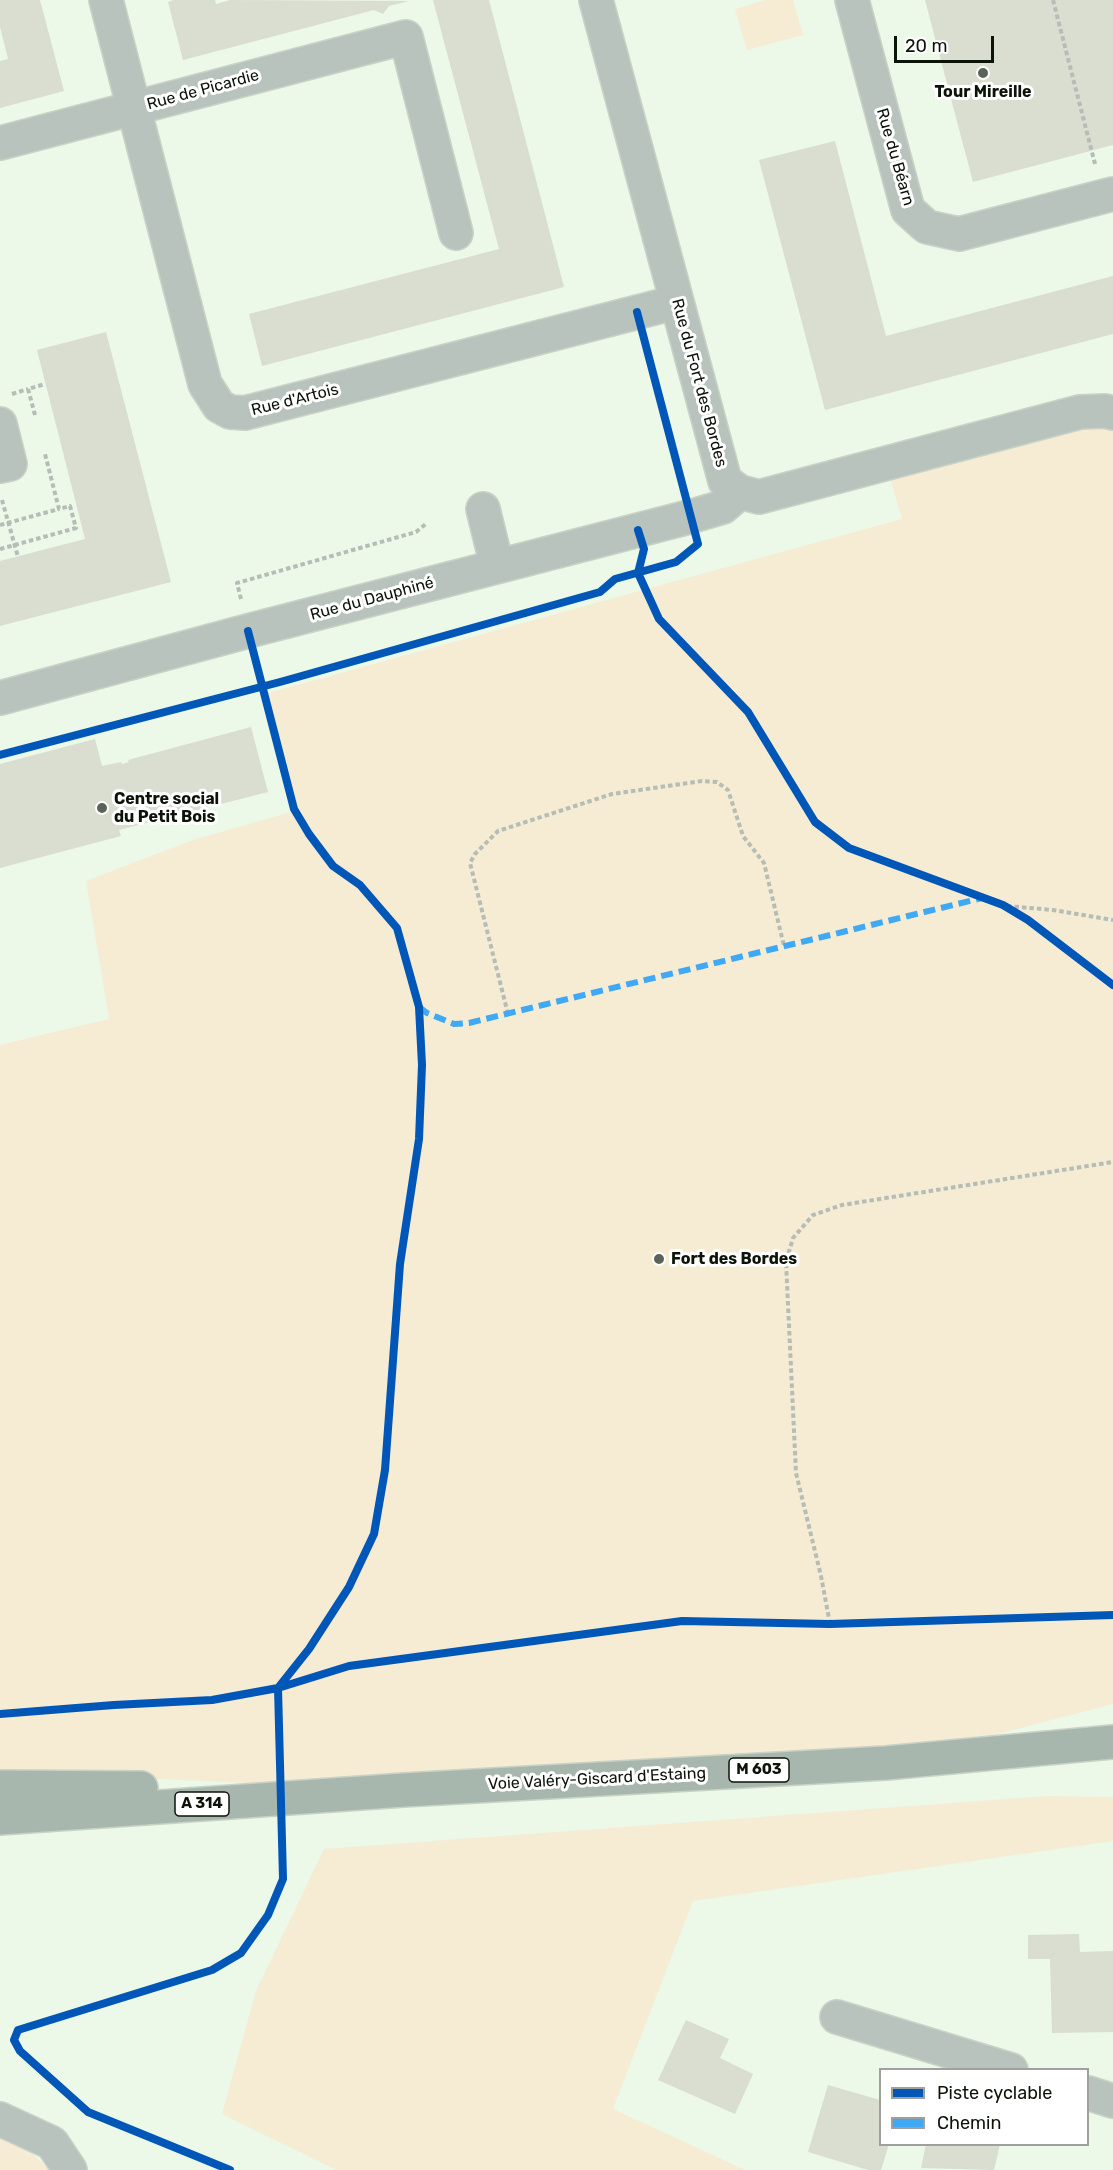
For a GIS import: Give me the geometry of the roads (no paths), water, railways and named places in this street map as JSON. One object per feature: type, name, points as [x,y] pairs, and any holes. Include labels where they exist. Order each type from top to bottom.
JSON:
[{"type":"highway","name":"Voie Valéry-Giscard d'Estaing","points":[[404,1790],[886,1763],[1113,1742]]},
{"type":"highway","name":"M 603","points":[[0,1787],[404,1790]]},
{"type":"highway","name":"A 314","points":[[0,1818],[404,1790]]},
{"type":"street","name":"Rue d'Artois","points":[[106,0],[205,384],[219,406],[230,412],[245,414],[678,302]]},
{"type":"street","name":"Rue du Fort des Bordes","points":[[596,0],[725,481],[740,492]]},
{"type":"street","name":"Rue du Béarn","points":[[852,0],[908,210],[927,227],[959,234],[1108,195]]},
{"type":"street","name":"Rue de Picardie","points":[[0,144],[406,37],[456,233]]},
{"type":"street","points":[[0,466],[10,464],[5,409]]},
{"type":"street","points":[[740,492],[759,497],[1080,412],[1113,413]]},
{"type":"street","name":"Rue du Dauphiné","points":[[0,698],[723,507],[740,492]]},
{"type":"street","points":[[483,509],[497,566]]},
{"type":"street","points":[[837,2017],[1004,2068]]},
{"type":"street","points":[[1089,2093],[1113,2101]]},
{"type":"street","points":[[0,2119],[52,2143],[70,2170]]},
{"type":"place","name":"Tour Mireille","points":[[983,73]]},
{"type":"place","name":"Centre social du Petit Bois","points":[[102,808]]},
{"type":"place","name":"Fort des Bordes","points":[[659,1259]]}]
